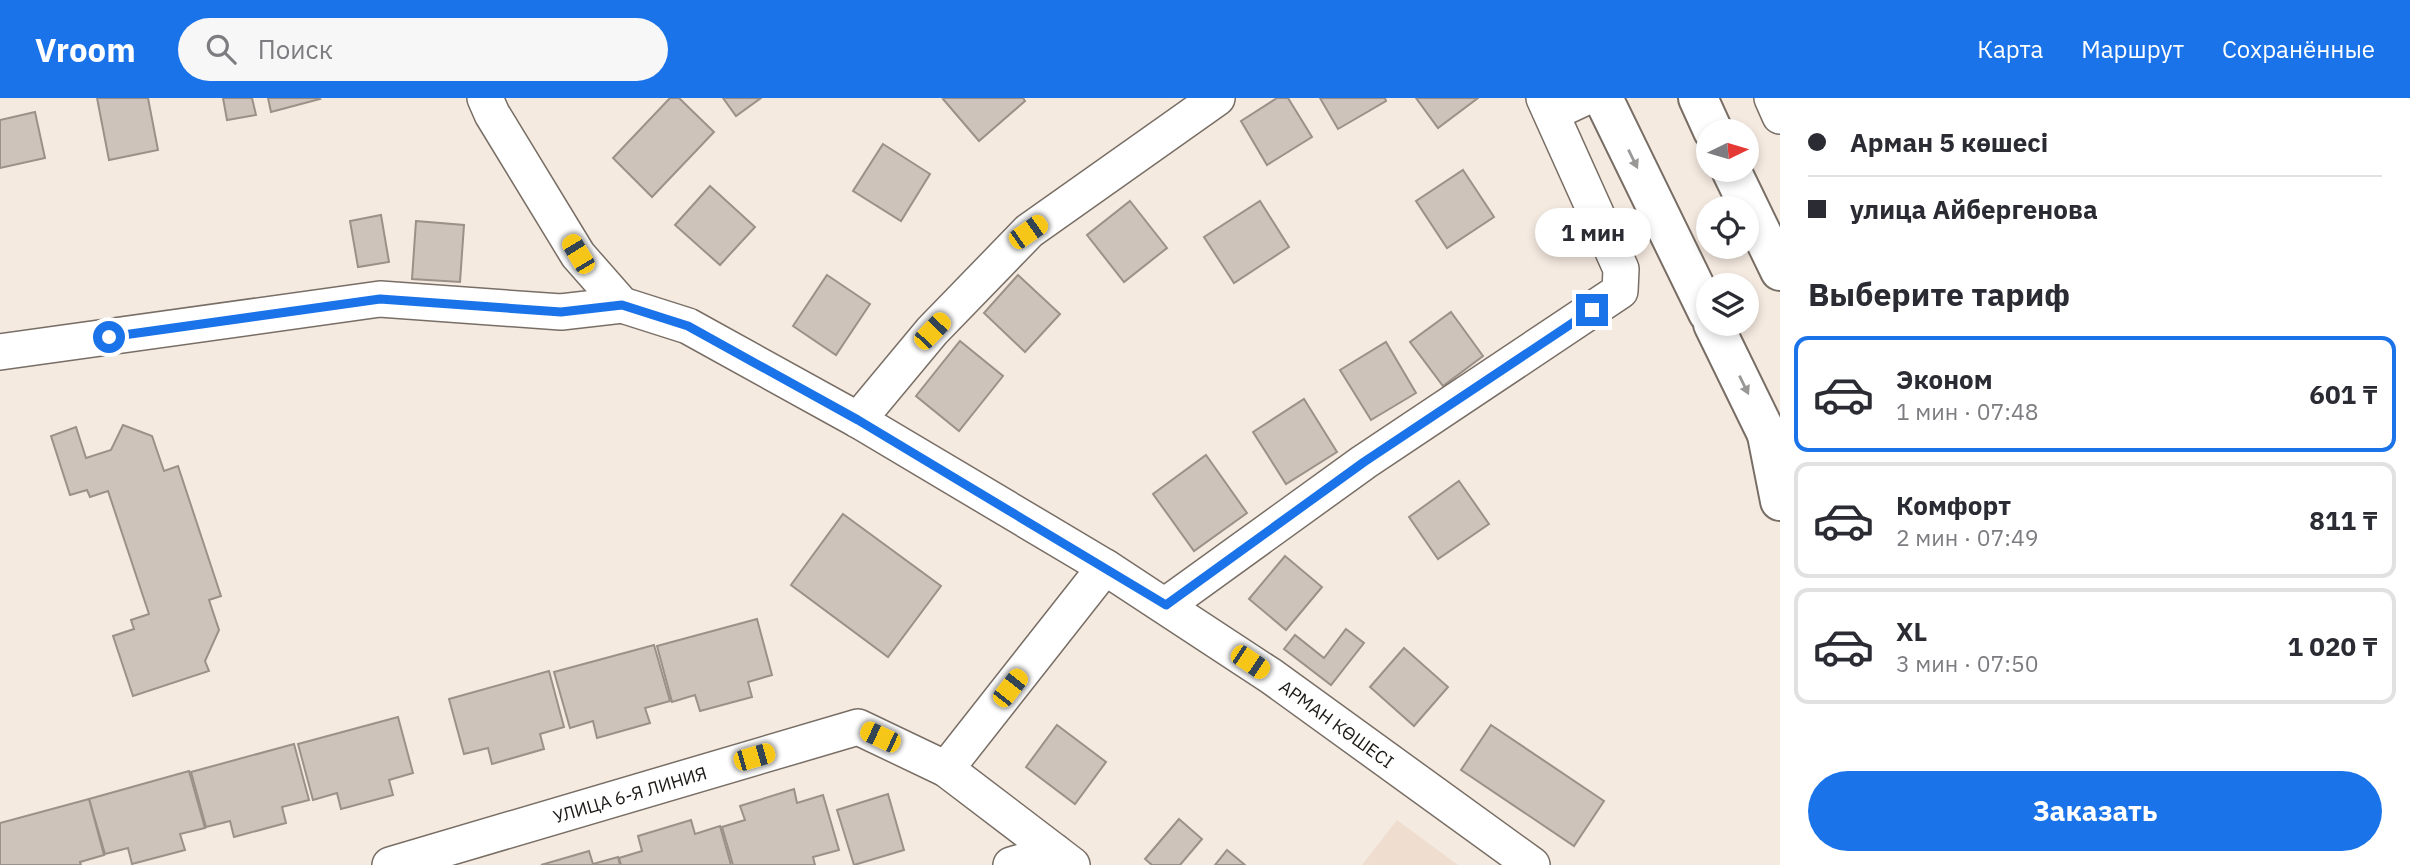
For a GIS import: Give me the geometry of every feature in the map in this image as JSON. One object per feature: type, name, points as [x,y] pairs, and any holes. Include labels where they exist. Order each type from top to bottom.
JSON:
[{"type":"main road","points":[[1603,98],[1696,288]]},
{"type":"main road","points":[[1698,98],[1708,119]]},
{"type":"main road","points":[[1737,182],[1780,271]]},
{"type":"main road","points":[[1719,336],[1773,445],[1780,501]]},
{"type":"street","points":[[485,98],[492,114],[578,254],[622,305]]},
{"type":"street","points":[[858,420],[932,331],[1028,232],[1217,98]]},
{"type":"street","points":[[1166,605],[1364,462],[1620,291],[1621,269],[1548,105],[1584,98]]},
{"type":"street","points":[[1772,98],[1780,116]]},
{"type":"street","points":[[0,352],[380,299],[561,312],[622,305]]},
{"type":"street","name":"АРМАН КӨШЕСІ","points":[[622,305],[688,326],[858,420],[1105,567],[1271,676],[1532,865]]},
{"type":"street","points":[[946,769],[1105,567]]},
{"type":"street","name":"УЛИЦА 6-Я ЛИНИЯ","points":[[390,865],[858,727],[946,769],[1063,859]]},
{"type":"street","points":[[1011,865],[1063,859]]},
{"type":"shaded area","points":[[1397,820],[1458,865],[1362,865]]},
{"type":"building","points":[[97,98],[148,98],[158,150],[109,160]]},
{"type":"building","points":[[223,98],[252,98],[256,115],[227,120]]},
{"type":"building","points":[[268,98],[319,98],[320,99],[271,112]]},
{"type":"building","points":[[670,98],[679,98],[714,132],[652,197],[613,158]]},
{"type":"building","points":[[723,98],[761,98],[736,116]]},
{"type":"building","points":[[1023,98],[1025,101],[979,141],[943,99]]},
{"type":"building","points":[[1277,98],[1288,98],[1312,137],[1267,165],[1241,121]]},
{"type":"building","points":[[1320,98],[1385,98],[1386,101],[1338,129]]},
{"type":"building","points":[[1416,98],[1478,98],[1438,128]]},
{"type":"building","points":[[35,112],[45,158],[0,168],[0,120]]},
{"type":"building","points":[[883,144],[930,174],[901,221],[853,191]]},
{"type":"building","points":[[1463,170],[1494,217],[1447,248],[1416,201]]},
{"type":"building","points":[[710,186],[755,227],[720,265],[675,225]]},
{"type":"building","points":[[1130,201],[1167,248],[1124,282],[1087,235]]},
{"type":"building","points":[[1260,201],[1289,247],[1234,283],[1204,237]]},
{"type":"building","points":[[381,215],[389,262],[358,267],[350,221]]},
{"type":"building","points":[[416,221],[464,225],[460,282],[412,279]]},
{"type":"building","points":[[827,275],[870,304],[836,355],[793,326]]},
{"type":"building","points":[[1018,275],[1060,314],[1025,352],[984,313]]},
{"type":"building","points":[[1451,312],[1483,356],[1443,386],[1410,342]]},
{"type":"building","points":[[960,341],[1003,376],[959,431],[916,396]]},
{"type":"building","points":[[1386,342],[1416,393],[1371,420],[1340,370]]},
{"type":"building","points":[[1304,399],[1337,452],[1286,484],[1253,432]]},
{"type":"building","points":[[123,425],[152,436],[164,471],[178,466],[221,596],[209,600],[219,630],[205,661],[209,671],[133,696],[113,636],[134,629],[131,620],[149,614],[108,491],[90,497],[87,490],[70,495],[51,436],[76,427],[86,458],[111,450]]},
{"type":"building","points":[[1206,455],[1247,513],[1194,551],[1153,494]]},
{"type":"building","points":[[1459,481],[1489,524],[1438,559],[1409,517]]},
{"type":"building","points":[[843,514],[941,586],[888,657],[791,585]]},
{"type":"building","points":[[1285,556],[1322,587],[1286,630],[1249,599]]},
{"type":"building","points":[[757,619],[772,675],[748,682],[752,697],[700,711],[695,695],[672,702],[657,646]]},
{"type":"building","points":[[1346,629],[1364,643],[1331,685],[1284,649],[1295,635],[1324,658]]},
{"type":"building","points":[[654,645],[670,701],[645,708],[650,723],[597,738],[593,721],[570,728],[554,672]]},
{"type":"building","points":[[1404,648],[1448,687],[1414,726],[1370,687]]},
{"type":"building","points":[[549,671],[564,727],[540,734],[544,749],[492,764],[488,748],[464,754],[449,699]]},
{"type":"building","points":[[398,717],[413,773],[389,780],[393,795],[341,809],[337,793],[313,800],[298,744]]},
{"type":"building","points":[[1057,725],[1106,762],[1075,804],[1026,767]]},
{"type":"building","points":[[1491,725],[1604,801],[1574,846],[1461,770]]},
{"type":"building","points":[[294,744],[309,800],[282,807],[286,823],[234,837],[230,821],[206,827],[191,772]]},
{"type":"building","points":[[189,771],[205,828],[180,834],[185,850],[132,864],[128,848],[105,854],[89,799]]},
{"type":"building","points":[[794,789],[797,803],[823,795],[839,850],[813,857],[815,865],[733,865],[722,827],[745,820],[740,806]]},
{"type":"building","points":[[888,794],[904,850],[854,865],[837,810]]},
{"type":"building","points":[[89,799],[104,855],[80,862],[81,865],[0,865],[0,823]]},
{"type":"building","points":[[1179,819],[1202,839],[1180,865],[1152,865],[1145,859]]},
{"type":"building","points":[[691,820],[695,834],[720,826],[731,865],[621,865],[619,858],[642,851],[638,836]]},
{"type":"building","points":[[1227,850],[1245,865],[1215,865]]},
{"type":"building","points":[[589,851],[593,864],[618,857],[620,865],[541,865]]},
{"type":"route","points":[[109,337],[380,299],[561,312],[622,305],[688,326],[858,420],[1166,605],[1364,462],[1592,310]]}]
